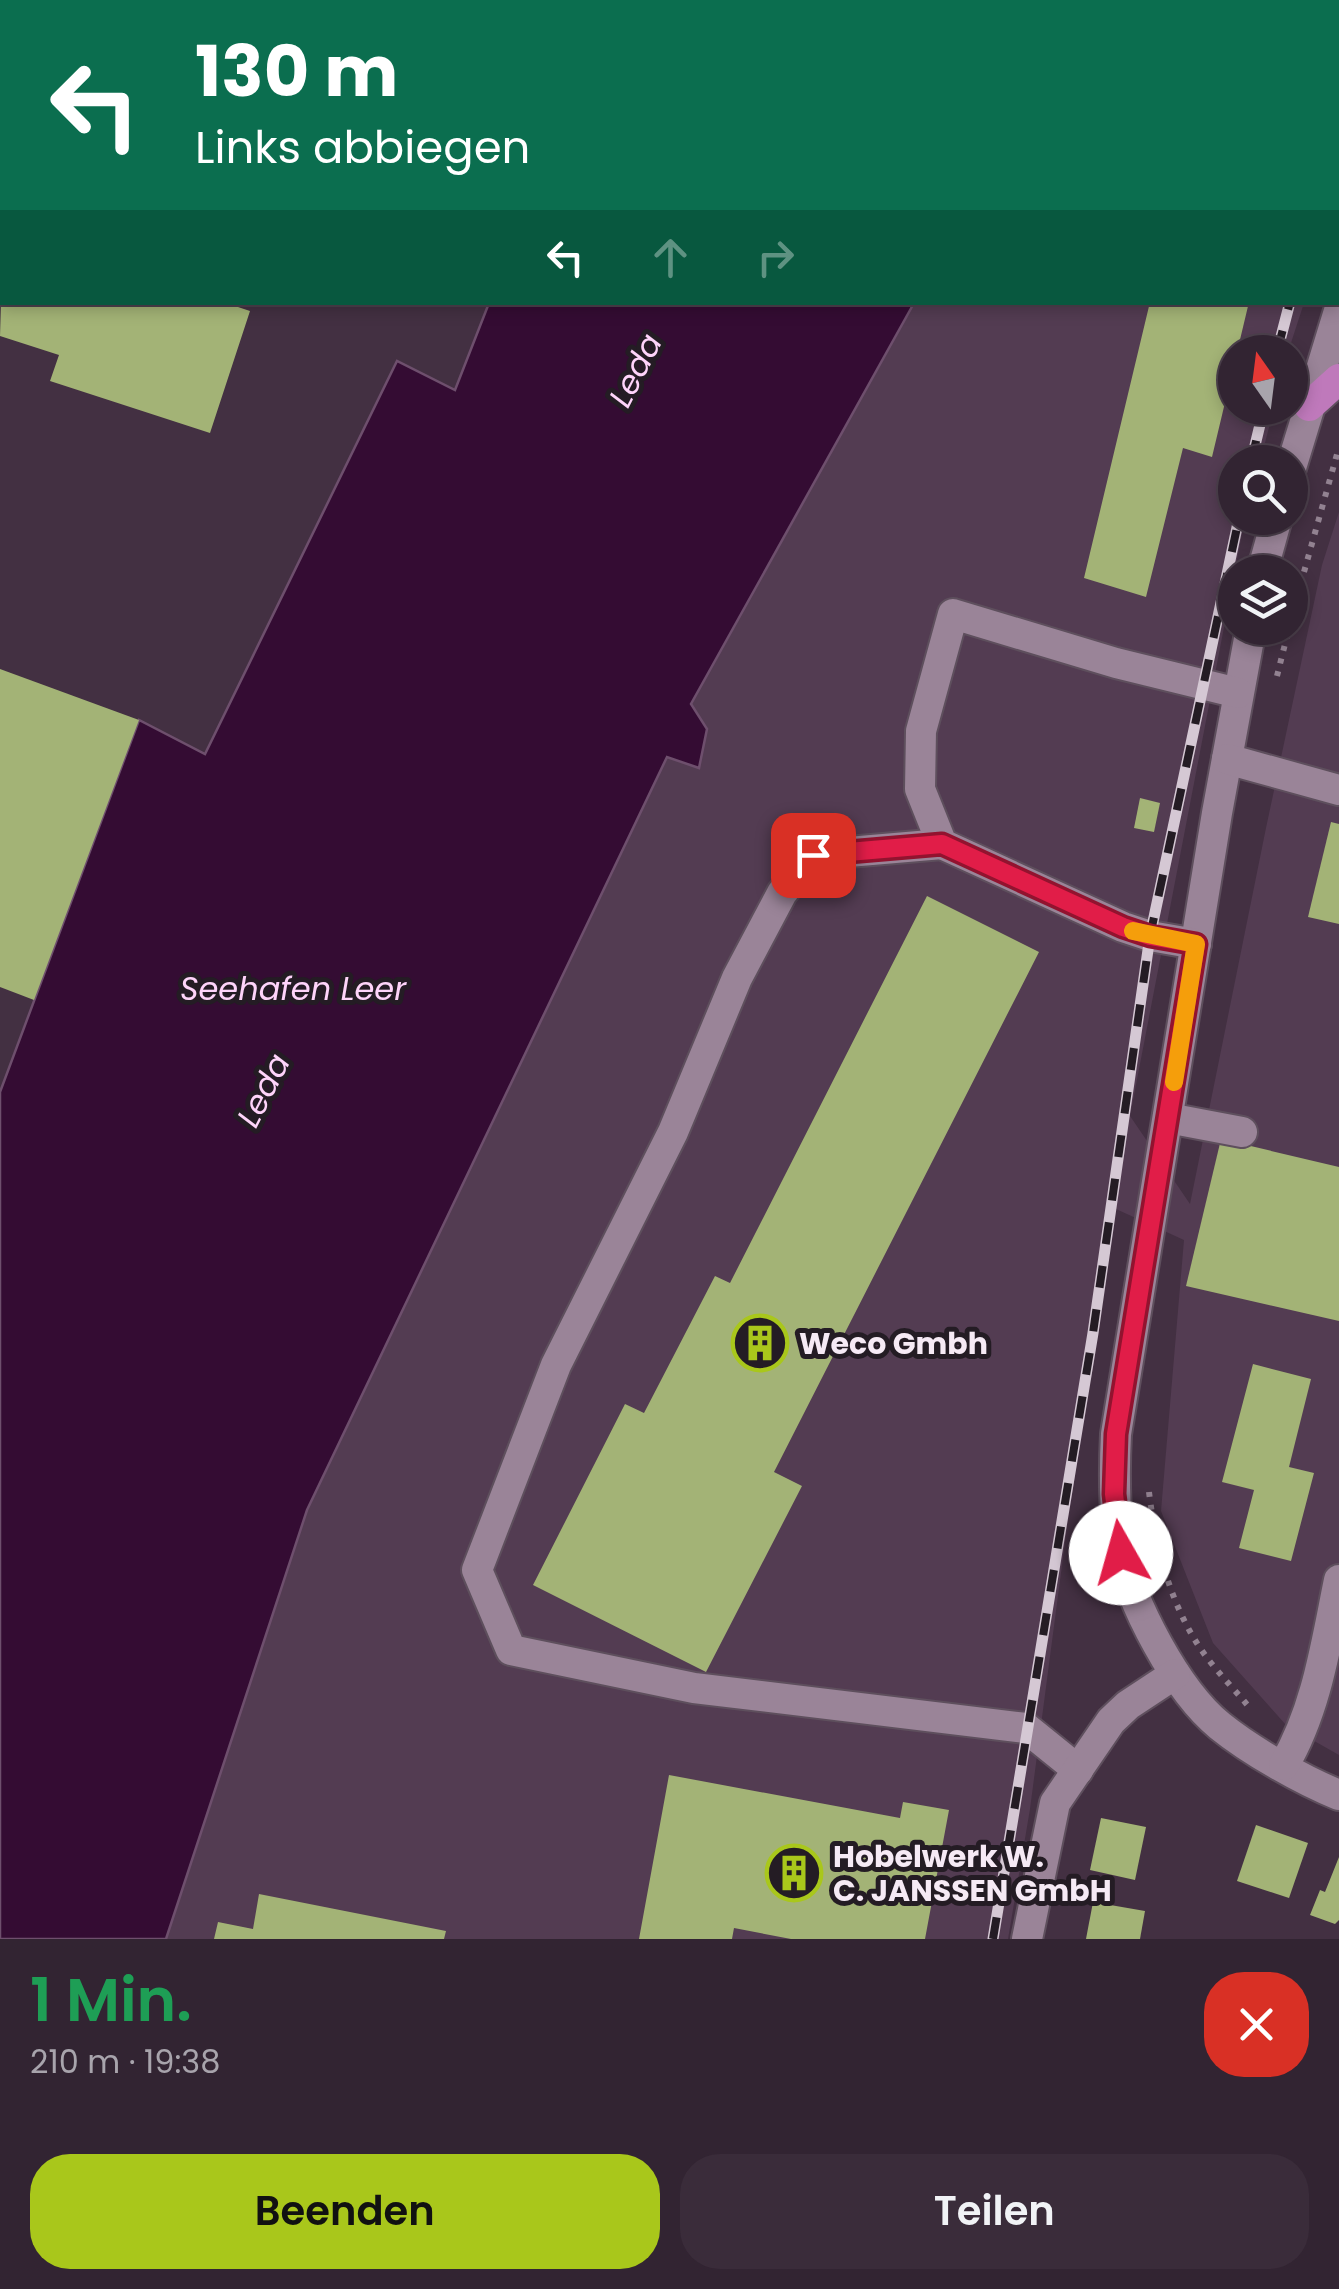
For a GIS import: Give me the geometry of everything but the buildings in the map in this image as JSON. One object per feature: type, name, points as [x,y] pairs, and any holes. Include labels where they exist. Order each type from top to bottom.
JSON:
[{"type":"main road","points":[[1309,406],[1339,378]]},
{"type":"street","points":[[1298,445],[1339,311]]},
{"type":"street","points":[[942,844],[920,789],[920,730],[953,614],[1116,663],[1238,693]]},
{"type":"street","points":[[1247,645],[1116,1434],[1114,1494],[1121,1553],[1140,1612],[1175,1674],[1218,1725],[1339,1795]]},
{"type":"street","points":[[1226,759],[1339,790]]},
{"type":"street","points":[[1078,1770],[1026,1728],[694,1688],[511,1650],[476,1570],[556,1366],[673,1132],[737,978],[782,893],[813,855],[942,844],[1123,927],[1196,944]]},
{"type":"street","points":[[1168,1118],[1242,1132]]},
{"type":"street","points":[[1284,1765],[1318,1682],[1339,1580]]},
{"type":"street","points":[[1027,1939],[1055,1804],[1111,1721],[1175,1674]]},
{"type":"path","points":[[1308,558],[1339,447]]},
{"type":"shaded area","points":[[913,305],[1303,305],[1294,335],[1218,335],[1218,425],[1270,425],[1264,445],[1218,445],[1218,535],[1242,535],[1238,555],[1218,555],[1221,645],[1130,1116],[1190,1204],[1322,565],[1339,512],[1339,1755],[1286,1725],[1213,1643],[1161,1511],[1184,1240],[1116,1209],[1008,1939],[166,1939],[307,1510],[667,757],[698,768],[707,729],[690,705]]},
{"type":"water","name":"Seehafen Leer","points":[[488,305],[913,305],[691,704],[707,729],[699,768],[667,757],[307,1510],[166,1939],[0,1939],[0,1092],[139,720],[205,754],[397,361],[455,390]]},
{"type":"railway","points":[[1281,335],[1289,305]]},
{"type":"railway","points":[[1255,445],[1260,425]]},
{"type":"railway","points":[[993,1939],[1093,1333],[1150,936],[1235,535]]},
{"type":"slow traffic","points":[[1133,931],[1196,944],[1174,1082]]},
{"type":"place","name":"Weco Gmbh","points":[[760,1343]]},
{"type":"place","name":"Hobelwerk W. C. JANSSEN GmbH","points":[[794,1873]]},
{"type":"route","points":[[813,855],[942,844],[1123,927],[1196,944],[1116,1434],[1114,1494],[1121,1553]]},
{"type":"water label","name":"Leda","points":[[635,370]]},
{"type":"water label","name":"Leda","points":[[263,1090]]}]
